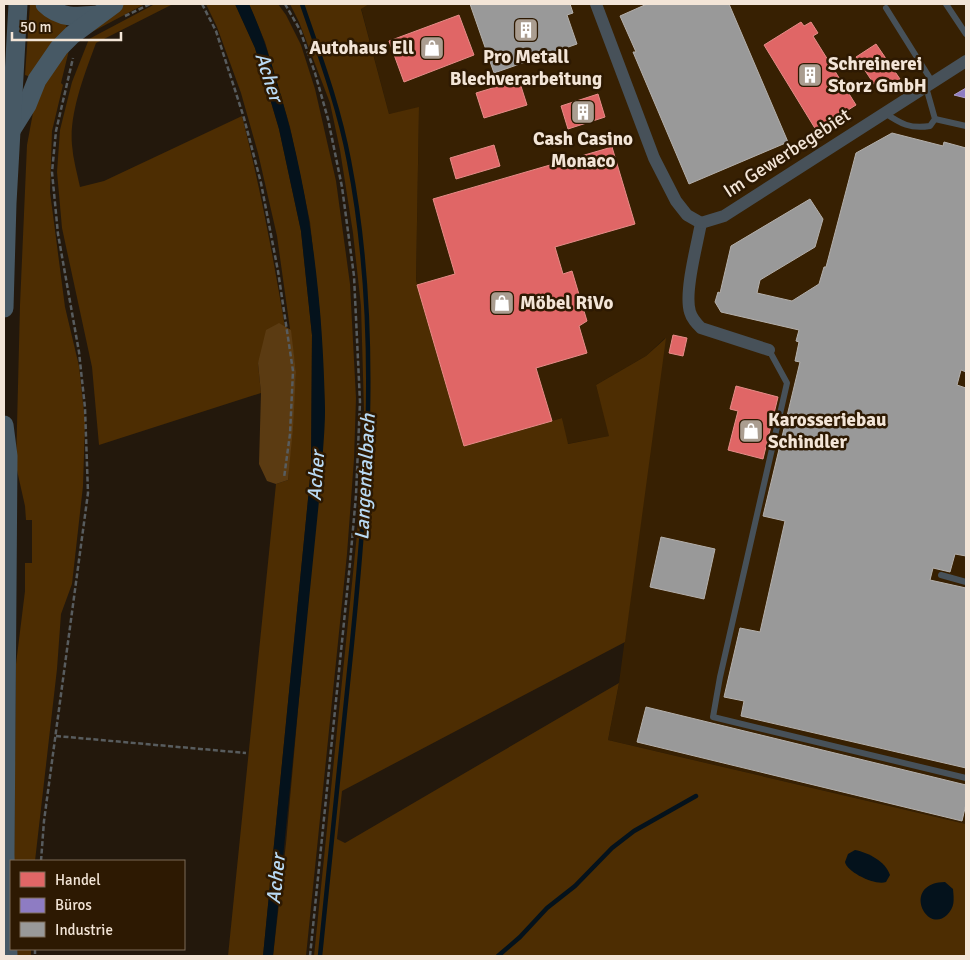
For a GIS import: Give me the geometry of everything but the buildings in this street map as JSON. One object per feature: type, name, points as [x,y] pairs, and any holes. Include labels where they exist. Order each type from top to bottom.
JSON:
[{"type":"main road","points":[[4,308],[10,132],[18,4]]},
{"type":"main road","points":[[45,4],[57,14],[66,16],[98,15]]},
{"type":"main road","points":[[10,132],[26,106],[37,80],[47,63],[70,37],[114,4]]},
{"type":"main road","points":[[4,112],[10,132]]},
{"type":"main road","points":[[4,425],[8,456],[6,846],[8,956]]},
{"type":"street","points":[[596,4],[654,158],[676,201],[687,215],[701,223],[688,298],[690,313],[694,322],[701,328],[769,350]]},
{"type":"street","name":"Im Gewerbegebiet","points":[[701,223],[724,216],[966,62]]},
{"type":"lane","points":[[946,4],[966,34]]},
{"type":"lane","points":[[885,113],[900,124],[918,128],[930,126],[935,119],[929,85],[886,8]]},
{"type":"lane","points":[[935,119],[966,126]]},
{"type":"lane","points":[[769,350],[786,383],[720,677],[713,717],[966,778]]},
{"type":"lane","points":[[941,575],[966,582]]},
{"type":"path","points":[[202,4],[216,31],[239,101],[262,183],[278,271],[292,371],[290,434],[284,478]]},
{"type":"path","points":[[285,4],[300,30],[315,73],[328,119],[342,187],[354,276],[360,402],[356,495],[350,563],[310,956]]},
{"type":"path","points":[[41,860],[44,821],[88,493],[85,408],[79,352],[58,234],[52,172],[56,131],[74,54]]},
{"type":"path","points":[[56,736],[246,753]]},
{"type":"shaded area","points":[[30,4],[38,4],[66,23],[67,31],[31,77],[25,75]]},
{"type":"shaded area","points":[[124,4],[145,4],[92,32]]},
{"type":"shaded area","points":[[155,4],[173,4],[96,43],[79,93],[73,120],[73,150],[80,187],[104,181],[242,116],[266,221],[285,327],[279,324],[258,363],[261,393],[99,445],[92,367],[62,228],[57,172],[60,130],[72,82],[89,39]]},
{"type":"shaded area","points":[[206,4],[235,4],[255,48],[279,129],[301,231],[312,335],[311,469],[263,956],[228,956],[276,484],[288,480],[296,372],[277,236],[258,153],[241,93],[217,27]]},
{"type":"shaded area","points":[[249,4],[278,4],[286,15],[301,45],[315,89],[336,181],[350,284],[356,398],[354,459],[347,554],[306,956],[273,956],[286,843],[325,411],[320,315],[310,222],[290,127],[265,42]]},
{"type":"shaded area","points":[[290,4],[369,4],[361,9],[389,114],[419,107],[416,280],[464,446],[562,418],[568,444],[609,436],[596,385],[646,356],[666,338],[625,642],[342,791],[337,839],[345,843],[619,683],[608,740],[966,824],[966,956],[314,956],[357,534],[364,411],[361,306],[353,233],[340,150],[330,103],[299,22]]},
{"type":"shaded area","points":[[369,4],[966,4],[966,824],[608,740],[619,683],[665,338],[646,356],[596,385],[610,436],[567,444],[562,418],[464,446],[416,280],[419,108],[389,114],[361,8]]},
{"type":"shaded area","points":[[69,50],[52,131],[50,192],[65,307],[79,366],[85,422],[83,486],[72,584],[61,614],[57,669],[35,860],[14,860],[16,664],[25,591],[25,563],[32,563],[32,520],[26,520],[25,506],[16,466],[20,305],[27,145],[35,102],[43,83]]},
{"type":"shaded area","points":[[279,323],[291,330],[296,372],[288,480],[276,484],[267,481],[259,464],[261,393],[258,363],[266,330]]},
{"type":"shaded area","points":[[16,950],[31,950],[31,956],[16,956]]},
{"type":"water","name":"Acher","points":[[235,4],[249,4],[254,15],[271,61],[291,134],[308,212],[314,252],[324,370],[325,419],[321,481],[273,956],[263,956],[311,469],[312,335],[301,231],[279,129],[255,48]]},
{"type":"water","points":[[855,850],[871,856],[888,870],[890,875],[886,882],[881,883],[869,880],[856,874],[847,866],[845,862],[848,854]]},
{"type":"water","points":[[945,882],[953,889],[953,906],[947,915],[939,919],[932,918],[926,914],[921,898],[924,890],[932,885]]},
{"type":"waterway","name":"Langentalbach","points":[[302,4],[334,101],[349,161],[359,221],[365,281],[368,342],[368,402],[363,523],[320,956]]},
{"type":"waterway","points":[[498,956],[520,937],[547,908],[575,886],[612,848],[634,831],[696,796]]},
{"type":"place","name":"Pro Metall Blechverarbeitung","points":[[526,30]]},
{"type":"place","name":"Autohaus Ell","points":[[432,48]]},
{"type":"place","name":"Schreinerei Storz GmbH","points":[[810,75]]},
{"type":"place","name":"Cash Casino Monaco","points":[[583,112]]},
{"type":"place","name":"Möbel RiVo","points":[[502,303]]},
{"type":"place","name":"Karosseriebau Schindler","points":[[751,431]]}]
